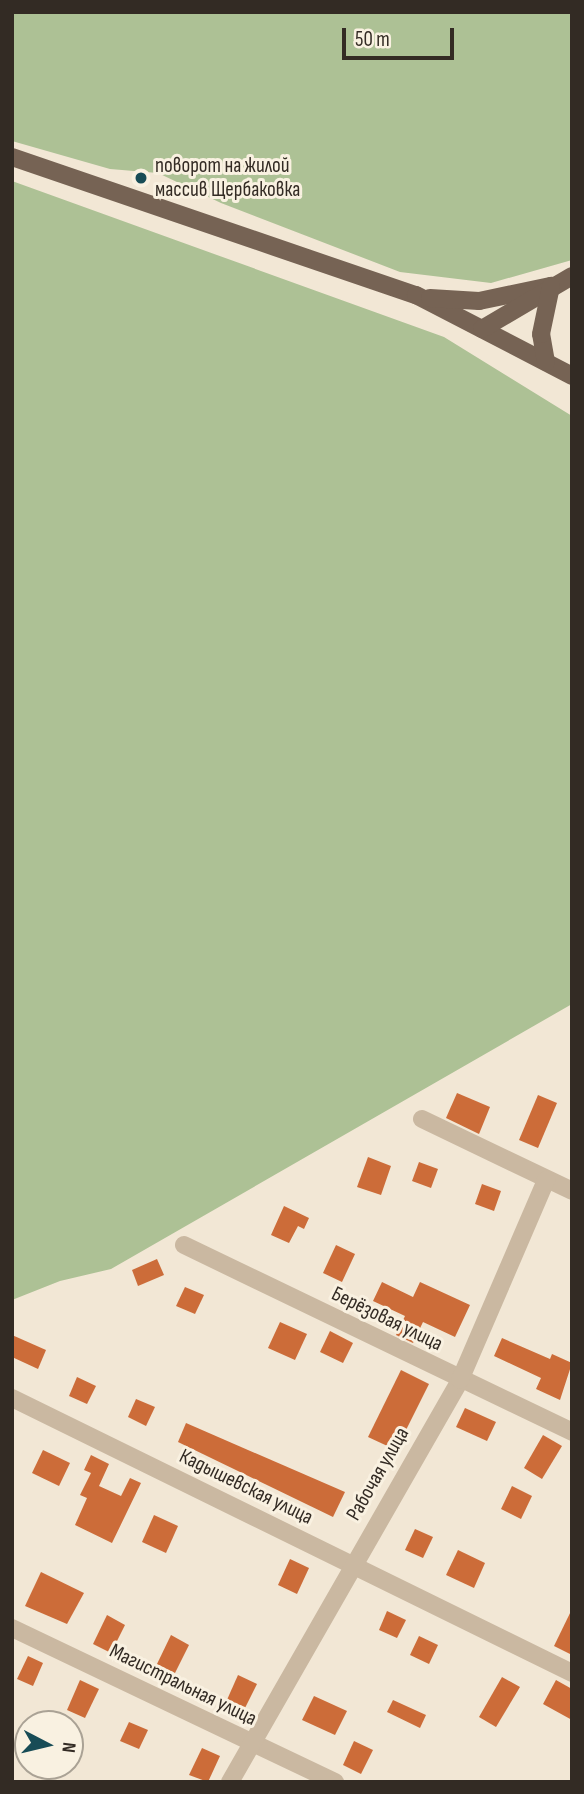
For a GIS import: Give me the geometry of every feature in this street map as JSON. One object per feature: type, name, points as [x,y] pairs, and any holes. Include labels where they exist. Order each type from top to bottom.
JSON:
[{"type":"main road","points":[[12,157],[416,295],[572,376]]},
{"type":"main road","points":[[482,329],[572,276]]},
{"type":"main road","points":[[416,295],[480,301],[551,286]]},
{"type":"main road","points":[[545,362],[541,334],[551,286]]},
{"type":"street","points":[[422,1119],[572,1191]]},
{"type":"street","name":"Рабочая улица","points":[[230,1782],[352,1564],[460,1380],[546,1180]]},
{"type":"street","name":"Берёзовая улица","points":[[184,1245],[572,1432]]},
{"type":"street","name":"Кадышевская улица","points":[[12,1398],[572,1673]]},
{"type":"street","name":"Магистральная улица","points":[[12,1628],[335,1782]]},
{"type":"green space","points":[[12,12],[572,12],[572,260],[491,283],[400,272],[221,203],[158,173],[110,169],[12,141]]},
{"type":"green space","points":[[12,181],[444,337],[572,416],[572,1004],[111,1269],[60,1281],[12,1300]]},
{"type":"building","points":[[457,1093],[490,1107],[479,1134],[446,1118]]},
{"type":"building","points":[[538,1095],[557,1103],[538,1148],[519,1140]]},
{"type":"building","points":[[368,1157],[391,1166],[381,1195],[357,1187]]},
{"type":"building","points":[[419,1162],[438,1169],[431,1188],[412,1181]]},
{"type":"building","points":[[482,1184],[501,1191],[494,1211],[475,1204]]},
{"type":"building","points":[[284,1206],[309,1218],[304,1229],[298,1226],[289,1243],[271,1235]]},
{"type":"building","points":[[336,1245],[355,1254],[342,1282],[323,1273]]},
{"type":"building","points":[[157,1259],[164,1275],[138,1286],[132,1270]]},
{"type":"building","points":[[382,1282],[413,1297],[420,1282],[470,1305],[455,1337],[423,1322],[413,1343],[396,1335],[405,1316],[373,1301]]},
{"type":"building","points":[[185,1287],[204,1295],[195,1314],[176,1306]]},
{"type":"building","points":[[280,1322],[307,1334],[295,1360],[268,1348]]},
{"type":"building","points":[[330,1331],[353,1343],[343,1363],[320,1352]]},
{"type":"building","points":[[12,1335],[46,1350],[38,1369],[12,1357]]},
{"type":"building","points":[[502,1338],[550,1359],[552,1354],[572,1363],[560,1400],[536,1389],[541,1378],[494,1356]]},
{"type":"building","points":[[401,1370],[429,1384],[396,1450],[368,1437]]},
{"type":"building","points":[[77,1377],[96,1386],[87,1404],[69,1396]]},
{"type":"building","points":[[136,1399],[155,1407],[146,1426],[128,1417]]},
{"type":"building","points":[[465,1408],[496,1422],[487,1441],[456,1427]]},
{"type":"building","points":[[186,1423],[345,1492],[333,1517],[178,1442]]},
{"type":"building","points":[[543,1435],[562,1446],[542,1479],[524,1468]]},
{"type":"building","points":[[43,1450],[70,1463],[59,1486],[32,1473]]},
{"type":"building","points":[[91,1455],[109,1464],[99,1486],[121,1496],[130,1478],[141,1483],[112,1543],[75,1525],[87,1498],[80,1495],[91,1473],[84,1470]]},
{"type":"building","points":[[512,1486],[532,1496],[521,1519],[501,1509]]},
{"type":"building","points":[[154,1515],[178,1526],[166,1553],[142,1542]]},
{"type":"building","points":[[415,1529],[433,1537],[423,1558],[405,1550]]},
{"type":"building","points":[[458,1550],[485,1563],[474,1588],[446,1575]]},
{"type":"building","points":[[290,1559],[309,1568],[297,1594],[278,1585]]},
{"type":"building","points":[[41,1572],[84,1593],[67,1624],[25,1606]]},
{"type":"building","points":[[572,1609],[572,1655],[554,1646]]},
{"type":"building","points":[[387,1611],[406,1620],[397,1638],[379,1630]]},
{"type":"building","points":[[107,1615],[125,1625],[111,1653],[93,1644]]},
{"type":"building","points":[[171,1635],[189,1645],[175,1673],[157,1664]]},
{"type":"building","points":[[419,1636],[438,1645],[429,1664],[410,1655]]},
{"type":"building","points":[[28,1656],[43,1663],[33,1686],[17,1679]]},
{"type":"building","points":[[238,1675],[257,1684],[244,1710],[226,1702]]},
{"type":"building","points":[[502,1677],[520,1687],[496,1727],[479,1717]]},
{"type":"building","points":[[80,1680],[99,1689],[85,1718],[84,1710],[67,1710]]},
{"type":"building","points":[[556,1680],[572,1689],[572,1720],[543,1704]]},
{"type":"building","points":[[314,1696],[347,1711],[335,1735],[302,1720]]},
{"type":"building","points":[[393,1700],[426,1715],[420,1728],[387,1712]]},
{"type":"building","points":[[129,1722],[148,1730],[139,1749],[120,1741]]},
{"type":"building","points":[[354,1741],[373,1750],[361,1774],[343,1765]]},
{"type":"building","points":[[202,1748],[220,1756],[208,1782],[189,1775]]},
{"type":"place","name":"поворот на жилой массив Щербаковка","points":[[141,178]]}]
